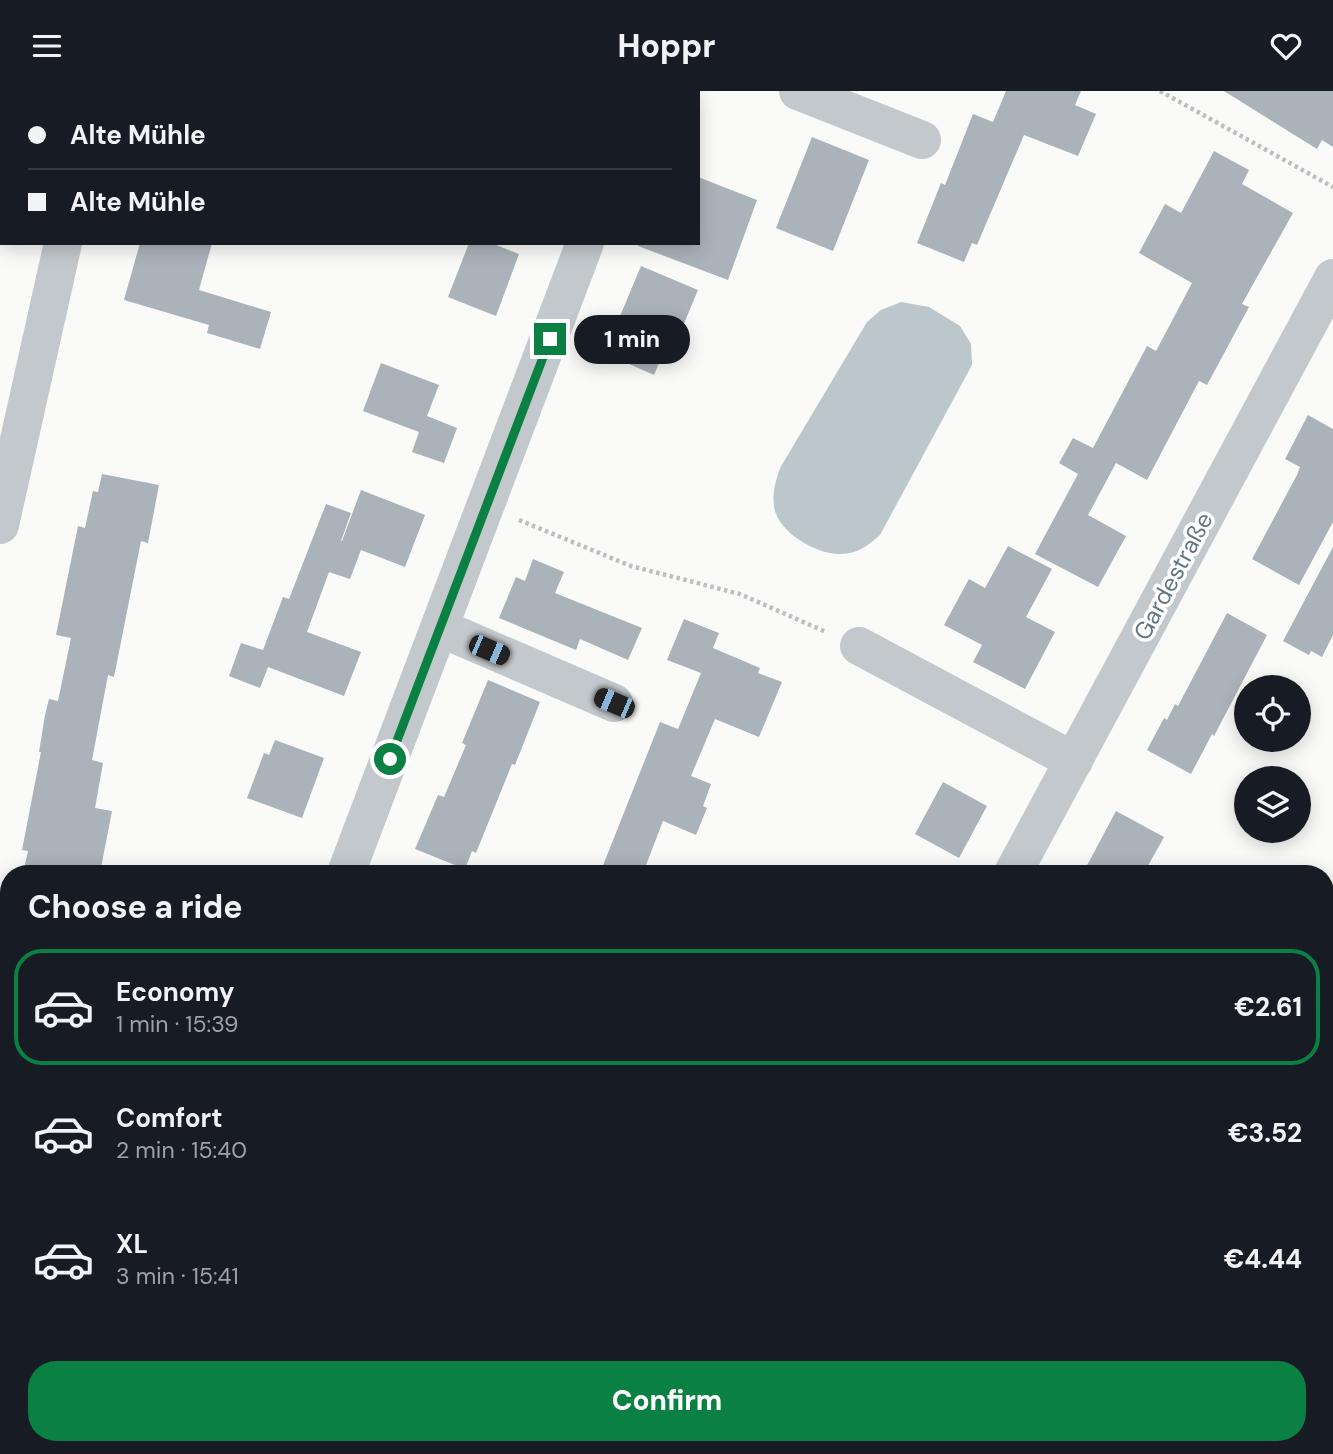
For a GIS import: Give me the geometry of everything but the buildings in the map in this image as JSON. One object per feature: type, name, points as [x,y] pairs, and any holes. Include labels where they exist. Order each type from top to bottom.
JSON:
[{"type":"street","points":[[798,91],[922,140]]},
{"type":"street","points":[[0,524],[63,245]]},
{"type":"street","points":[[359,865],[440,628],[584,245]]},
{"type":"street","name":"Gardestraße","points":[[1017,865],[1333,278]]},
{"type":"street","points":[[440,628],[614,703]]},
{"type":"street","points":[[859,646],[1074,761]]},
{"type":"path","points":[[1160,91],[1333,187]]},
{"type":"path","points":[[487,506],[631,566],[740,594],[859,646]]},
{"type":"shaded area","points":[[901,302],[929,307],[960,326],[971,344],[972,365],[880,535],[857,551],[841,554],[821,551],[790,533],[777,516],[774,496],[780,468],[867,322],[881,310]]},
{"type":"route","points":[[390,759],[550,339]]}]
